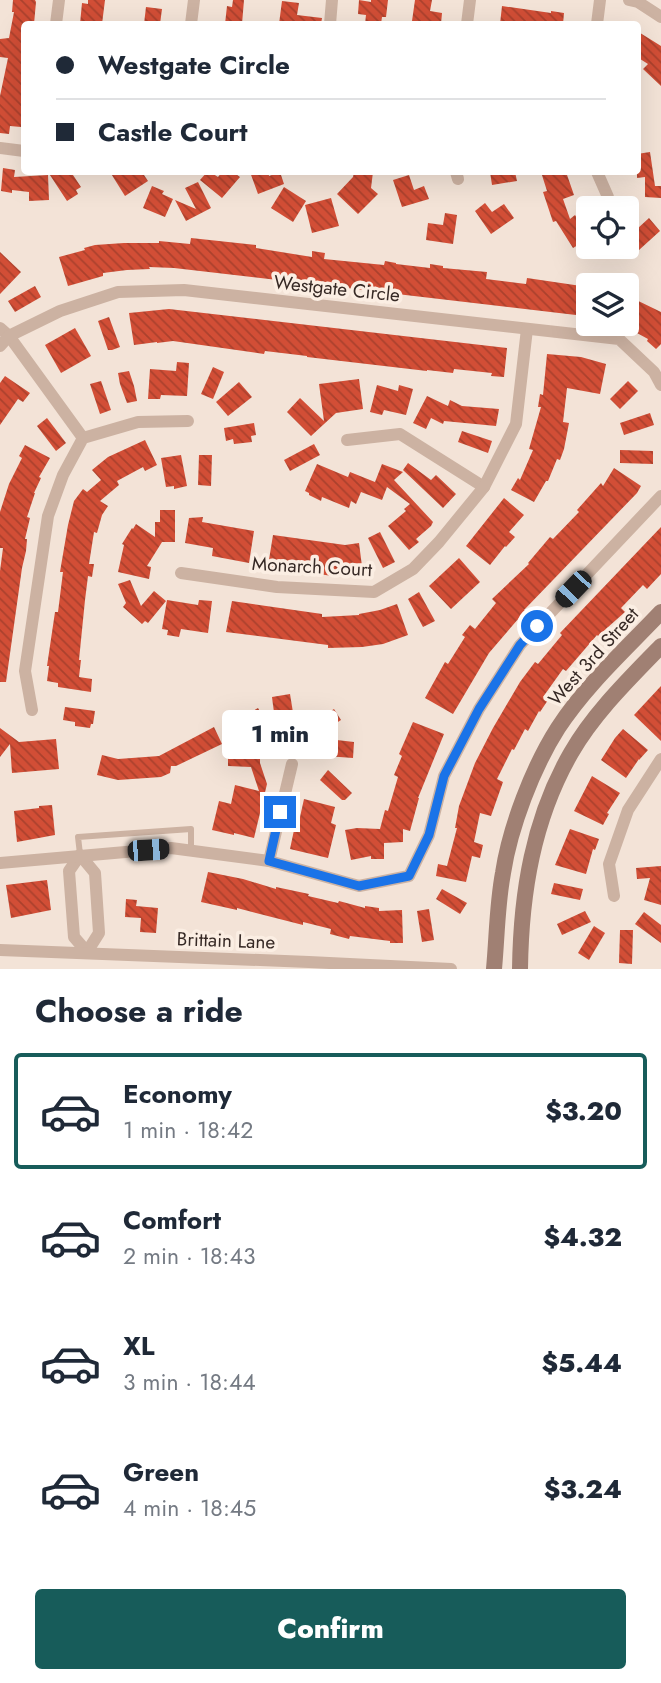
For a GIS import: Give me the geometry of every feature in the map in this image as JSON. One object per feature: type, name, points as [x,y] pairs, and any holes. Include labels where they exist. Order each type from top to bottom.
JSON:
[{"type":"main road","name":"West 3rd Street","points":[[494,969],[503,872],[513,832],[533,775],[558,728],[573,708],[661,611]]},
{"type":"main road","points":[[520,969],[525,890],[532,849],[548,803],[572,752],[590,726],[661,646]]},
{"type":"street","points":[[56,21],[59,0]]},
{"type":"street","points":[[191,21],[194,0]]},
{"type":"street","points":[[330,21],[332,0]]},
{"type":"street","points":[[467,21],[470,0]]},
{"type":"street","points":[[597,21],[600,0]]},
{"type":"street","points":[[629,0],[638,2],[661,17]]},
{"type":"street","points":[[0,148],[21,151]]},
{"type":"street","points":[[598,175],[608,196]]},
{"type":"street","name":"Westgate Circle","points":[[0,346],[4,332],[118,292],[184,290],[619,339],[654,372],[661,385]]},
{"type":"street","name":"Monarch Court","points":[[181,573],[277,587],[374,592],[413,569],[484,487],[516,424],[527,328]]},
{"type":"street","points":[[4,332],[83,438]]},
{"type":"street","points":[[32,710],[25,671],[48,516],[63,475],[83,438],[138,422],[188,421]]},
{"type":"street","points":[[347,440],[400,434],[484,487]]},
{"type":"street","points":[[0,863],[171,848],[269,861],[359,886],[409,876],[429,835],[444,776],[479,709],[520,645],[661,496]]},
{"type":"street","points":[[614,896],[609,864],[628,810],[661,759]]},
{"type":"street","points":[[269,861],[292,764]]},
{"type":"street","points":[[80,855],[94,873],[99,933],[87,952],[74,937],[69,871],[80,855]]},
{"type":"street","name":"Brittain Lane","points":[[0,950],[452,969]]},
{"type":"lane","points":[[80,855],[78,837],[191,829],[191,851]]},
{"type":"building","points":[[13,0],[36,2],[34,21],[21,21],[21,127],[10,126],[9,134],[0,133],[0,96],[8,58],[0,57],[0,39],[9,38]]},
{"type":"building","points":[[88,0],[105,0],[102,21],[80,21],[82,3],[88,4]]},
{"type":"building","points":[[233,0],[244,0],[242,21],[225,21],[227,6],[232,7]]},
{"type":"building","points":[[359,0],[388,0],[386,17],[382,17],[381,21],[365,21],[366,15],[358,14]]},
{"type":"building","points":[[415,0],[432,0],[430,11],[442,13],[441,21],[412,21]]},
{"type":"building","points":[[282,1],[299,3],[297,15],[322,18],[322,21],[279,21]]},
{"type":"building","points":[[502,6],[564,13],[563,21],[500,21]]},
{"type":"building","points":[[146,7],[162,9],[160,21],[144,21]]},
{"type":"building","points":[[641,34],[661,46],[661,86],[643,69],[648,64],[641,60]]},
{"type":"building","points":[[650,152],[655,186],[661,186],[661,198],[645,197],[645,177],[637,178],[637,175],[641,175],[641,153]]},
{"type":"building","points":[[3,168],[15,170],[14,177],[48,175],[49,200],[29,201],[29,192],[1,191]]},
{"type":"building","points":[[50,175],[73,175],[81,187],[76,190],[78,194],[67,201]]},
{"type":"building","points":[[112,175],[144,175],[148,181],[125,196]]},
{"type":"building","points":[[204,175],[240,177],[222,198],[200,180]]},
{"type":"building","points":[[251,175],[281,175],[284,184],[258,194]]},
{"type":"building","points":[[373,175],[371,188],[378,194],[358,214],[337,194],[353,177]]},
{"type":"building","points":[[409,175],[414,190],[424,186],[429,199],[402,207],[393,180]]},
{"type":"building","points":[[490,175],[516,175],[517,181],[492,185]]},
{"type":"building","points":[[542,175],[567,175],[574,195],[563,199],[570,219],[576,216],[576,246],[573,248],[556,221],[553,222],[543,192],[547,191]]},
{"type":"building","points":[[198,182],[211,208],[186,221],[175,200],[196,209],[185,188]]},
{"type":"building","points":[[152,186],[173,199],[165,217],[143,208]]},
{"type":"building","points":[[284,187],[306,201],[293,222],[271,208]]},
{"type":"building","points":[[331,198],[339,226],[312,233],[305,205]]},
{"type":"building","points":[[485,203],[492,212],[504,204],[514,218],[491,234],[475,211]]},
{"type":"building","points":[[445,213],[457,215],[453,244],[426,240],[428,223],[443,225]]},
{"type":"building","points":[[649,218],[660,231],[639,250],[639,227]]},
{"type":"building","points":[[191,238],[256,245],[256,248],[312,257],[312,251],[325,253],[324,259],[384,265],[385,261],[430,268],[430,264],[443,268],[487,272],[486,279],[526,284],[527,278],[576,285],[576,315],[174,268],[149,267],[150,269],[103,273],[103,276],[68,286],[59,257],[95,245],[159,241],[190,244]]},
{"type":"building","points":[[0,252],[21,272],[0,294]]},
{"type":"building","points":[[35,286],[41,297],[15,312],[8,301]]},
{"type":"building","points":[[639,301],[661,312],[661,344],[656,349],[648,339],[639,334]]},
{"type":"building","points":[[169,309],[507,348],[504,377],[454,369],[453,373],[427,371],[265,351],[264,354],[173,341],[134,345],[129,313]]},
{"type":"building","points":[[109,317],[120,347],[112,350],[108,350],[98,321]]},
{"type":"building","points":[[75,328],[91,356],[61,373],[45,345]]},
{"type":"building","points":[[547,354],[581,357],[606,364],[600,394],[567,388],[563,422],[569,423],[564,449],[534,502],[511,490],[518,478],[520,480],[533,450],[529,449],[541,407],[538,407],[540,394],[543,395]]},
{"type":"building","points":[[177,362],[189,363],[187,396],[161,395],[160,399],[148,399],[150,369],[176,371]]},
{"type":"building","points":[[213,367],[224,372],[213,399],[201,394]]},
{"type":"building","points":[[129,371],[137,401],[127,403],[118,373]]},
{"type":"building","points":[[5,376],[30,393],[23,402],[18,399],[0,425],[0,383]]},
{"type":"building","points":[[359,379],[363,409],[336,413],[311,436],[287,412],[300,398],[324,421],[319,384]]},
{"type":"building","points":[[101,381],[111,410],[100,414],[90,384]]},
{"type":"building","points":[[628,381],[638,391],[620,409],[610,399]]},
{"type":"building","points":[[239,382],[252,397],[228,416],[216,402]]},
{"type":"building","points":[[377,385],[398,391],[399,385],[413,389],[406,415],[384,410],[382,415],[370,412]]},
{"type":"building","points":[[427,396],[448,406],[450,400],[462,406],[499,409],[496,426],[444,421],[443,424],[431,418],[426,429],[413,423]]},
{"type":"building","points":[[650,413],[654,425],[624,435],[620,423]]},
{"type":"building","points":[[47,418],[66,443],[56,451],[37,426]]},
{"type":"building","points":[[254,423],[256,435],[251,436],[252,442],[234,444],[233,439],[226,441],[224,428]]},
{"type":"building","points":[[462,431],[492,441],[488,453],[458,442]]},
{"type":"building","points":[[145,440],[157,465],[145,471],[143,467],[117,481],[119,485],[100,501],[108,506],[102,515],[97,533],[94,532],[89,564],[94,564],[92,577],[88,576],[79,660],[79,677],[92,679],[91,692],[58,687],[58,683],[47,681],[47,666],[55,612],[58,612],[63,572],[60,572],[74,501],[83,489],[87,492],[101,480],[92,470],[108,457]]},
{"type":"building","points":[[314,444],[320,455],[290,471],[284,460]]},
{"type":"building","points":[[25,445],[50,458],[39,477],[41,478],[27,517],[30,518],[25,539],[26,551],[6,682],[0,682],[0,571],[3,548],[0,548],[0,512]]},
{"type":"building","points":[[620,450],[653,451],[653,464],[620,463]]},
{"type":"building","points":[[181,455],[187,486],[174,489],[174,486],[166,487],[161,458]]},
{"type":"building","points":[[199,455],[212,455],[211,486],[198,485]]},
{"type":"building","points":[[408,463],[431,480],[436,475],[456,494],[443,508],[403,470]]},
{"type":"building","points":[[317,464],[348,477],[350,472],[375,482],[382,464],[403,472],[394,480],[433,522],[431,526],[416,539],[419,542],[409,550],[388,526],[406,511],[404,509],[410,504],[387,487],[382,500],[361,492],[356,504],[351,501],[349,508],[322,497],[321,501],[305,491]]},
{"type":"building","points":[[614,468],[641,486],[637,493],[524,610],[489,653],[453,714],[425,698],[470,625],[475,629],[496,603],[492,599],[529,564],[550,537],[553,539],[579,512],[577,510],[601,483],[603,486]]},
{"type":"building","points":[[504,498],[524,515],[509,532],[515,537],[490,565],[466,546]]},
{"type":"building","points":[[160,510],[175,510],[175,542],[162,542],[147,566],[151,567],[149,579],[118,572],[124,545],[122,544],[132,528],[136,524],[155,537],[155,522],[160,522]]},
{"type":"building","points":[[203,517],[202,522],[254,531],[249,563],[212,556],[213,548],[185,543],[189,518]]},
{"type":"building","points":[[661,527],[661,574],[647,589],[643,585],[621,608],[625,612],[597,635],[566,671],[563,669],[543,697],[548,700],[528,731],[525,729],[514,750],[512,749],[497,779],[503,782],[491,816],[480,813],[474,842],[483,845],[480,858],[472,856],[466,882],[436,876],[438,864],[447,866],[457,828],[459,806],[475,763],[520,682],[535,662],[538,664],[562,635],[560,633]]},
{"type":"building","points":[[380,532],[395,562],[383,568],[368,538]]},
{"type":"building","points":[[273,535],[345,545],[359,543],[363,574],[350,576],[348,568],[333,571],[332,576],[268,566]]},
{"type":"building","points":[[459,558],[480,582],[451,609],[429,586]]},
{"type":"building","points":[[130,580],[141,606],[154,591],[166,601],[148,623],[145,621],[142,624],[123,607],[126,603],[118,584]]},
{"type":"building","points":[[419,592],[435,621],[423,627],[408,599]]},
{"type":"building","points":[[167,600],[198,605],[199,600],[212,601],[208,633],[181,629],[179,637],[167,635],[168,630],[162,629]]},
{"type":"building","points":[[232,601],[322,614],[322,617],[359,615],[397,604],[408,635],[383,644],[328,648],[328,645],[226,632]]},
{"type":"building","points":[[661,686],[661,741],[634,715]]},
{"type":"building","points":[[290,694],[295,725],[276,728],[272,697]]},
{"type":"building","points":[[65,707],[95,711],[93,724],[90,728],[75,726],[75,722],[63,720]]},
{"type":"building","points":[[258,708],[273,734],[262,741],[252,724],[245,740],[233,735],[239,719]]},
{"type":"building","points":[[334,709],[341,720],[316,736],[309,725]]},
{"type":"building","points":[[413,722],[444,734],[418,798],[410,831],[403,829],[403,842],[384,843],[384,859],[371,859],[371,856],[351,860],[345,830],[380,829],[398,777],[394,775],[402,756],[399,754]]},
{"type":"building","points":[[214,727],[222,744],[171,766],[170,773],[161,777],[118,780],[97,775],[102,755],[118,759],[159,756]]},
{"type":"building","points":[[0,728],[19,742],[56,739],[59,769],[12,773],[10,744],[0,757]]},
{"type":"building","points":[[623,729],[648,750],[626,778],[601,760]]},
{"type":"building","points":[[328,739],[354,742],[353,758],[326,756]]},
{"type":"building","points":[[228,754],[260,754],[267,784],[254,838],[212,830],[219,801],[231,804],[235,785],[259,791],[251,767],[228,766]]},
{"type":"building","points":[[328,770],[352,793],[345,800],[320,780]]},
{"type":"building","points":[[592,776],[620,793],[603,825],[574,811]]},
{"type":"building","points":[[304,799],[335,807],[331,823],[336,825],[328,858],[290,849],[297,816],[300,817]]},
{"type":"building","points":[[52,805],[55,835],[17,842],[14,811]]},
{"type":"building","points":[[570,829],[599,839],[595,850],[593,849],[586,874],[555,865]]},
{"type":"building","points":[[661,866],[661,905],[644,900],[650,878],[637,879],[636,868]]},
{"type":"building","points":[[208,872],[338,903],[339,901],[365,908],[379,908],[379,911],[402,910],[403,943],[350,936],[349,939],[330,934],[331,929],[303,922],[303,925],[201,902]]},
{"type":"building","points":[[47,880],[51,910],[11,918],[6,885]]},
{"type":"building","points":[[554,883],[583,889],[580,900],[551,894]]},
{"type":"building","points":[[442,889],[467,903],[460,914],[436,899]]},
{"type":"building","points":[[126,899],[137,900],[136,906],[158,908],[156,933],[140,932],[141,918],[125,917]]},
{"type":"building","points":[[429,909],[434,940],[422,942],[417,911]]},
{"type":"building","points":[[585,911],[591,922],[562,935],[557,924]]},
{"type":"building","points":[[644,912],[661,925],[661,943],[635,924]]},
{"type":"building","points":[[594,926],[605,933],[589,960],[578,953]]},
{"type":"building","points":[[620,930],[633,930],[632,964],[619,963]]},
{"type":"route","points":[[280,812],[269,861],[359,886],[409,876],[429,835],[444,776],[479,709],[520,645],[537,626]]}]
